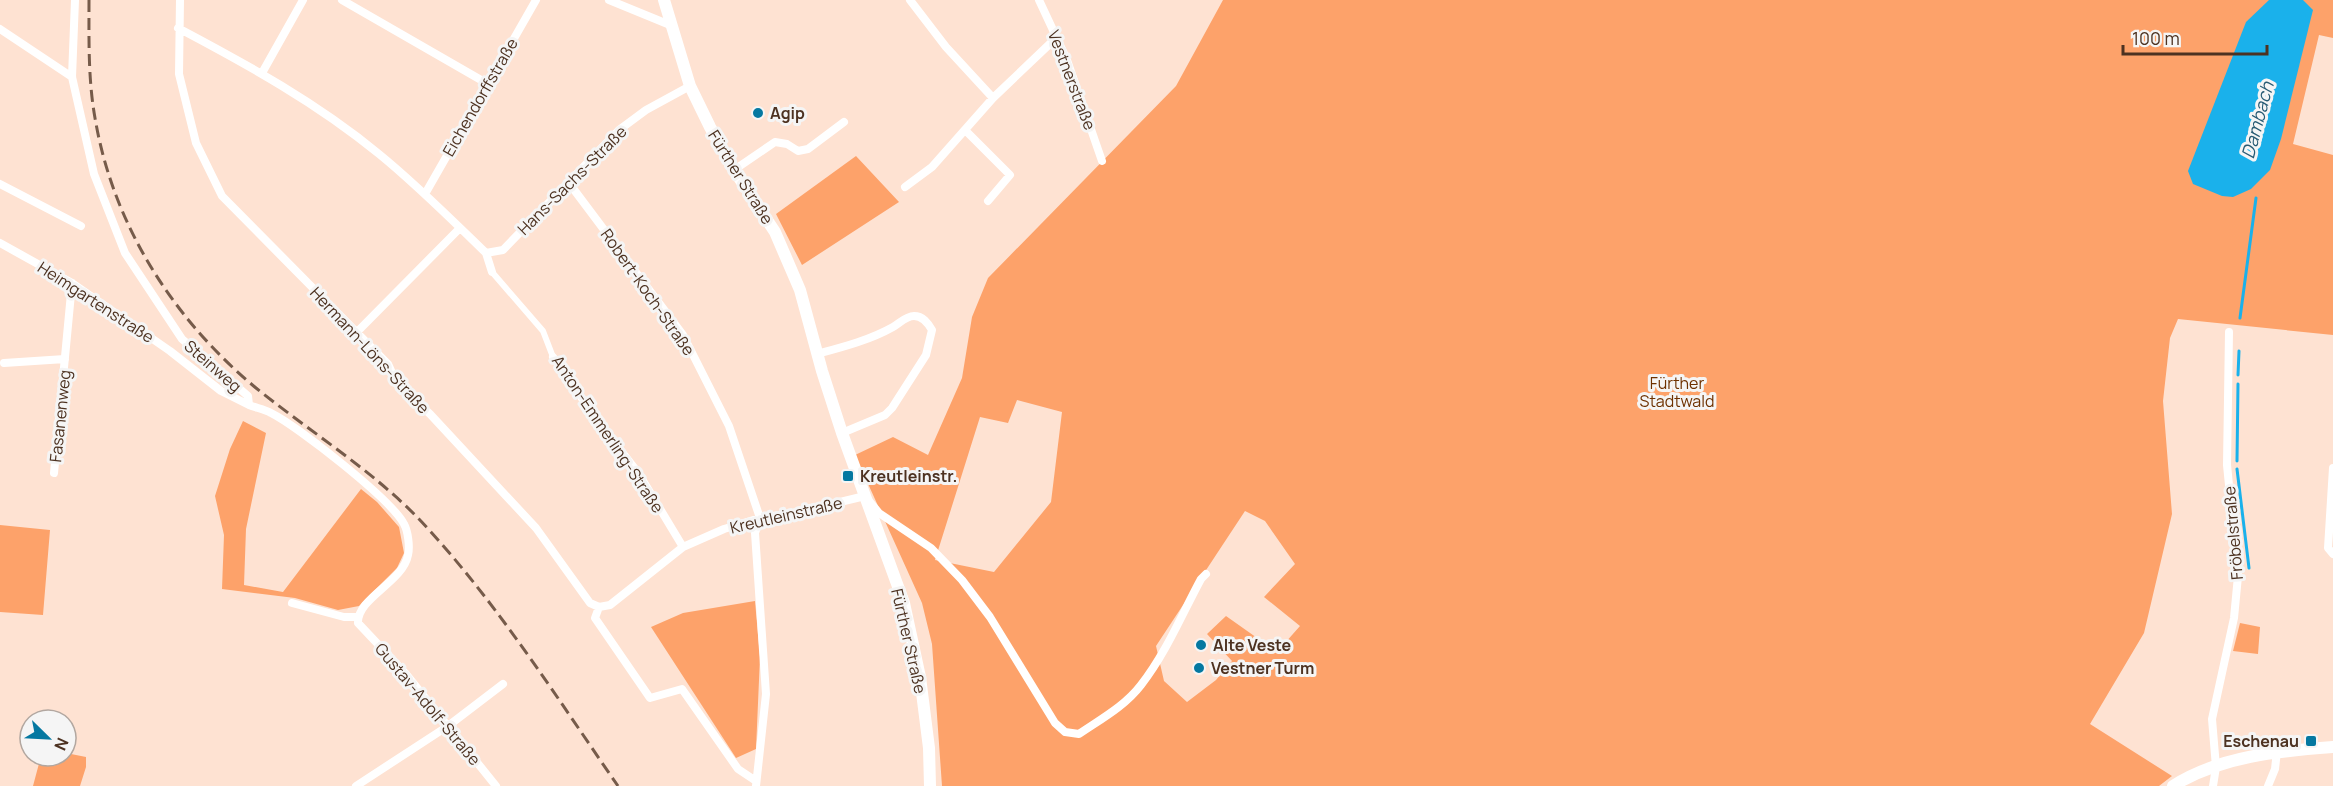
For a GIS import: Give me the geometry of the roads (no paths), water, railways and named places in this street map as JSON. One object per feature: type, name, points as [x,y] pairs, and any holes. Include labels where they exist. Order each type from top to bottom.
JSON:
[{"type":"main road","name":"Fürther Straße","points":[[664,0],[690,86],[734,170],[775,232],[800,290],[842,433],[904,603],[920,677],[929,748],[930,786]]},
{"type":"main road","points":[[2173,786],[2216,767],[2248,757],[2277,751],[2333,747]]},
{"type":"street","name":"Steinweg","points":[[75,0],[72,77],[94,174],[125,253],[182,339],[248,396],[249,405],[271,413],[308,438],[373,490],[404,524],[408,555],[400,572],[363,608],[358,620]]},
{"type":"street","name":"Hermann-Löns-Straße","points":[[180,0],[179,74],[196,143],[222,196],[388,364],[397,384],[430,414],[536,528],[590,603],[599,607]]},
{"type":"street","points":[[262,73],[303,0]]},
{"type":"street","points":[[342,0],[488,84]]},
{"type":"street","name":"Eichendorffstraße","points":[[425,194],[536,0]]},
{"type":"street","points":[[609,0],[670,25]]},
{"type":"street","points":[[910,0],[946,48],[993,98]]},
{"type":"street","name":"Vestnerstraße","points":[[1039,0],[1067,60],[1102,161]]},
{"type":"street","name":"Anton-Emmerling-Straße","points":[[178,28],[262,73],[323,112],[425,194],[486,253],[492,272],[543,331],[554,357],[597,420],[639,474],[683,547]]},
{"type":"street","points":[[0,29],[72,77]]},
{"type":"street","points":[[905,187],[932,166],[993,98],[1057,37]]},
{"type":"street","name":"Hans-Sachs-Straße","points":[[486,253],[503,250],[619,130],[646,110],[690,86]]},
{"type":"street","points":[[734,170],[775,142],[787,144],[798,151],[808,149],[844,122]]},
{"type":"street","points":[[965,130],[1010,175],[988,201]]},
{"type":"street","name":"Robert-Koch-Straße","points":[[569,183],[683,335],[729,426],[760,518],[755,533],[766,694],[756,784]]},
{"type":"street","points":[[0,184],[81,226]]},
{"type":"street","points":[[356,333],[460,228]]},
{"type":"street","name":"Heimgartenstraße","points":[[0,243],[72,283],[170,351],[221,391],[249,405]]},
{"type":"street","name":"Fasanenweg","points":[[54,473],[72,283]]},
{"type":"street","points":[[817,354],[850,346],[895,326],[907,317],[920,317],[932,330],[926,355],[892,408],[885,415],[842,433]]},
{"type":"street","name":"Fröbelstraße","points":[[2213,786],[2216,767],[2212,719],[2234,618],[2238,576],[2227,465],[2229,332]]},
{"type":"street","points":[[170,351],[182,339]]},
{"type":"street","name":"Fasanenweg","points":[[4,363],[65,359]]},
{"type":"street","points":[[2333,468],[2328,548],[2333,554]]},
{"type":"street","points":[[865,496],[879,513],[931,548],[962,580],[990,617],[1055,723],[1065,732],[1079,734],[1120,706],[1140,686],[1206,574]]},
{"type":"street","name":"Kreutleinstraße","points":[[599,607],[610,605],[683,547],[760,518],[799,512],[865,496]]},
{"type":"street","points":[[292,603],[358,620]]},
{"type":"street","points":[[599,607],[595,618],[650,698],[682,689],[738,769],[756,784]]},
{"type":"street","name":"Gustav-Adolf-Straße","points":[[358,620],[406,674],[496,786]]},
{"type":"street","points":[[356,786],[448,726],[503,684]]},
{"type":"street","points":[[2268,786],[2275,769],[2277,751]]},
{"type":"water","points":[[2269,0],[2303,0],[2313,10],[2281,139],[2270,170],[2251,189],[2233,197],[2222,196],[2193,184],[2188,171],[2246,22]]},
{"type":"waterway","name":"Dambach","points":[[2240,318],[2256,198]]},
{"type":"waterway","name":"Dambach","points":[[2238,375],[2239,351]]},
{"type":"waterway","name":"Dambach","points":[[2237,461],[2238,384]]},
{"type":"waterway","name":"Dambach","points":[[2237,469],[2249,568]]},
{"type":"railway","points":[[89,0],[91,89],[104,157],[116,196],[132,232],[151,267],[173,300],[198,332],[256,388],[379,482],[417,517],[472,580],[498,614],[618,786]]},
{"type":"place","name":"Agip","points":[[758,113]]},
{"type":"place","name":"Kreutleinstr.","points":[[848,476]]},
{"type":"place","name":"Alte Veste","points":[[1201,645]]},
{"type":"place","name":"Vestner Turm","points":[[1199,668]]},
{"type":"place","name":"Eschenau","points":[[2311,741]]},
{"type":"park label","name":"Fürther Stadtwald","points":[[1677,392]]}]
